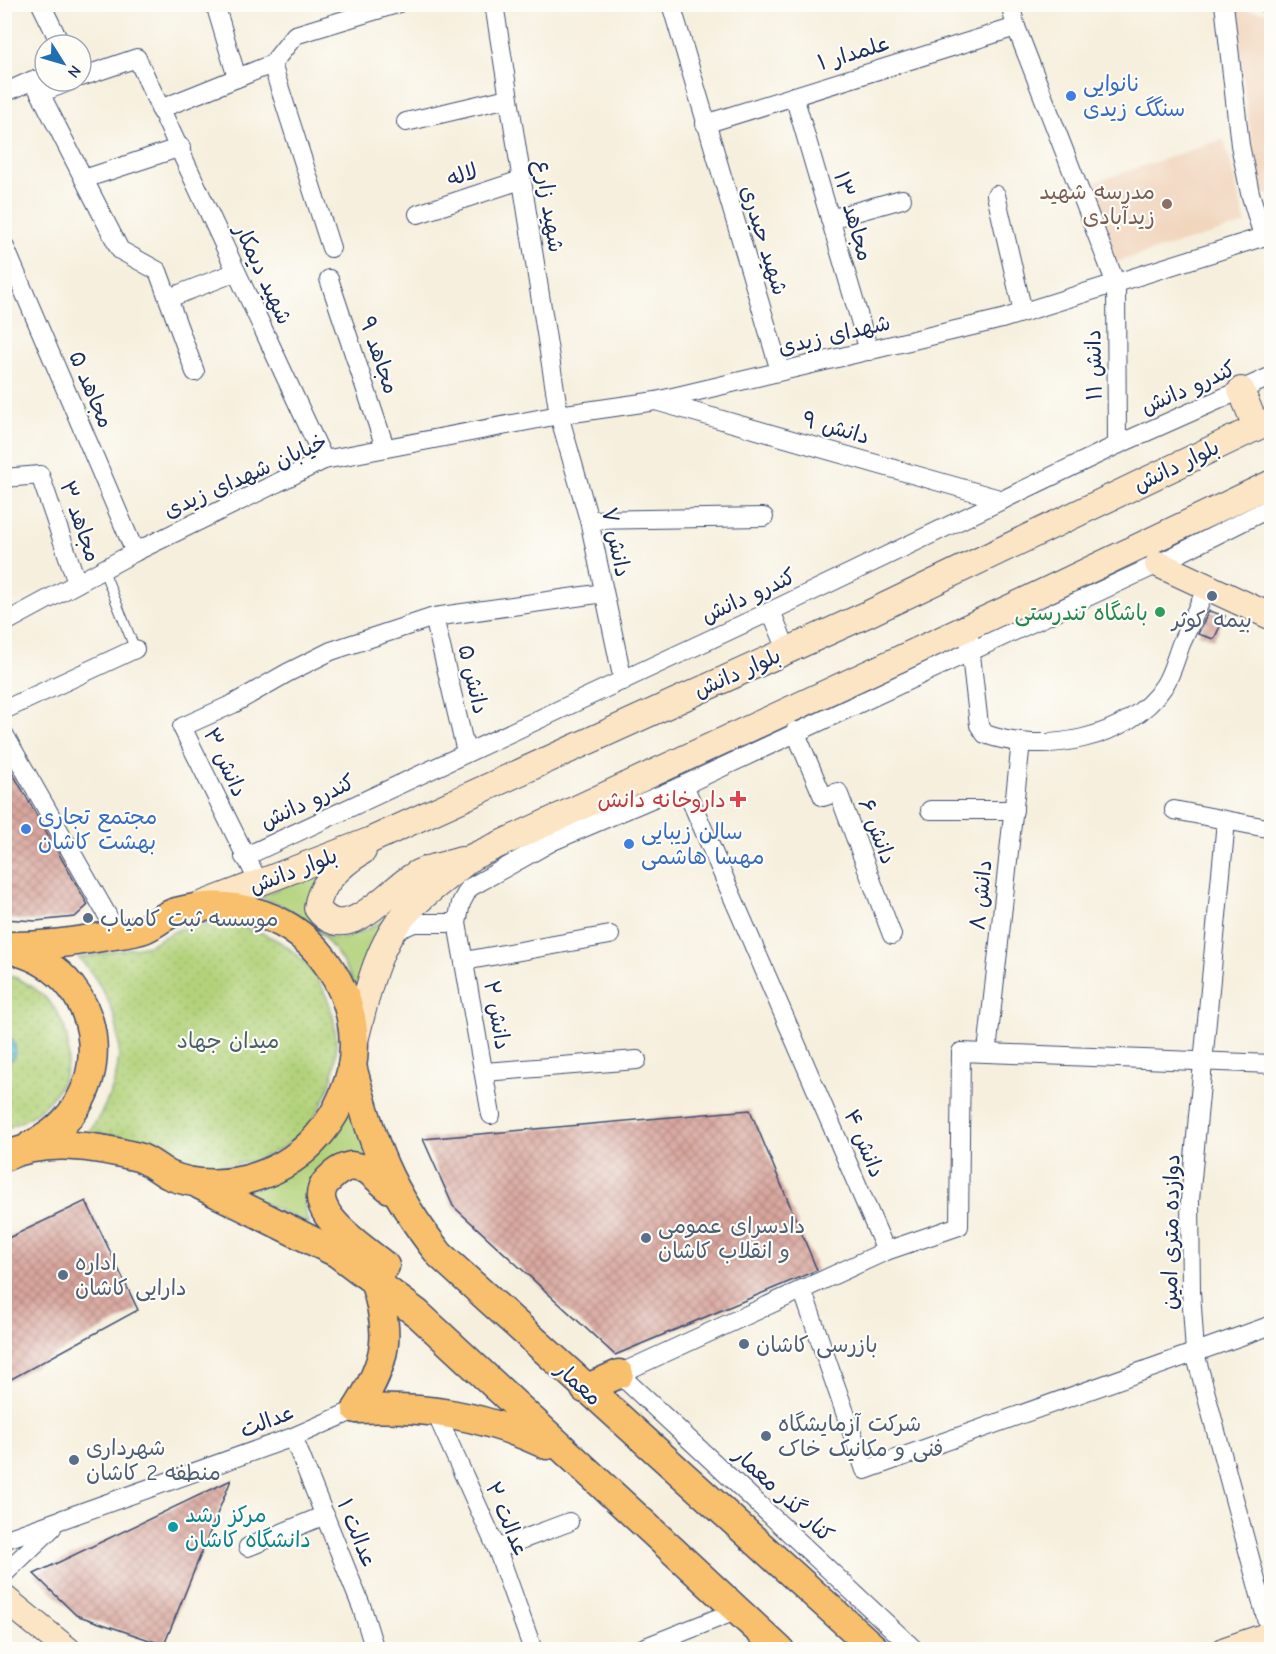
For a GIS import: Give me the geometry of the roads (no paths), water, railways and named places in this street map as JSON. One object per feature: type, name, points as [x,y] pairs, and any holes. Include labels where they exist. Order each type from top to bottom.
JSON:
[{"type":"main road","points":[[1241,390],[1264,423]]},
{"type":"main road","name":"بلوار دانش","points":[[195,908],[398,827],[787,650],[1264,423]]},
{"type":"main road","points":[[398,827],[352,857],[329,879],[318,898],[317,908],[321,914],[338,921],[354,919],[414,875],[471,857],[969,639],[1254,508],[1272,483]]},
{"type":"main road","points":[[1158,564],[1208,585],[1272,617]]},
{"type":"main road","points":[[10,1154],[59,1144],[140,1158],[171,1176],[193,1181],[237,1181],[258,1176],[296,1156],[327,1126],[338,1107],[371,980],[393,932],[405,914],[471,857]]},
{"type":"main road","points":[[4,947],[46,947],[144,929],[172,913],[195,908],[227,907],[259,913],[288,927],[314,946],[339,981],[347,1002],[353,1055]]},
{"type":"main road","points":[[4,947],[31,955],[51,966],[68,981],[80,999],[89,1020],[93,1044],[92,1065],[87,1086],[77,1107],[63,1124],[45,1138],[10,1154]]},
{"type":"main road","name":"معمار","points":[[353,1055],[375,1148],[398,1197],[440,1256],[876,1650]]},
{"type":"main road","points":[[398,1197],[367,1169],[351,1166],[333,1174],[324,1184],[321,1196],[327,1216],[405,1284],[418,1314]]},
{"type":"main road","points":[[193,1181],[337,1253],[373,1278],[418,1314],[566,1454],[780,1650]]},
{"type":"main road","points":[[373,1278],[383,1312],[385,1346],[382,1363],[357,1409],[434,1409],[483,1420],[566,1454]]},
{"type":"main road","points":[[585,1389],[619,1374]]},
{"type":"main road","points":[[4,1598],[68,1650]]},
{"type":"main road","points":[[1225,1650],[1271,1636]]},
{"type":"street","points":[[41,4],[55,33]]},
{"type":"street","points":[[214,4],[237,78]]},
{"type":"street","points":[[160,109],[272,64],[295,35],[364,9],[398,4]]},
{"type":"street","name":"شهید زارع","points":[[494,4],[559,415]]},
{"type":"street","name":"شهید حیدری","points":[[671,4],[780,371]]},
{"type":"street","points":[[1011,4],[1016,27],[1116,284]]},
{"type":"street","points":[[1224,4],[1240,145],[1250,193],[1267,235]]},
{"type":"street","points":[[1267,4],[1272,5]]},
{"type":"street","name":"علمدار ۱","points":[[705,124],[1016,27]]},
{"type":"street","name":"شهید دیمکار","points":[[93,73],[137,58],[160,109],[181,147],[236,272],[324,460]]},
{"type":"street","points":[[272,64],[331,248]]},
{"type":"street","points":[[4,93],[33,80]]},
{"type":"street","points":[[40,93],[120,250],[158,271],[195,372]]},
{"type":"street","name":"مجاهد ۱۳","points":[[794,96],[869,351]]},
{"type":"street","points":[[406,122],[508,98]]},
{"type":"street","points":[[84,179],[181,147]]},
{"type":"street","name":"لاله","points":[[418,214],[521,180]]},
{"type":"street","points":[[996,195],[1023,312]]},
{"type":"street","points":[[830,219],[902,199]]},
{"type":"street","name":"شهدای زیدی","points":[[559,415],[656,401],[1023,312],[1267,235]]},
{"type":"street","name":"مجاهد ۵","points":[[5,246],[135,552]]},
{"type":"street","points":[[169,298],[236,272]]},
{"type":"street","name":"مجاهد ۹","points":[[329,279],[385,447]]},
{"type":"street","name":"دانش ۱۱","points":[[1116,284],[1118,445]]},
{"type":"street","name":"کندرو دانش","points":[[244,857],[623,681],[1118,445],[1272,376]]},
{"type":"street","name":"دانش ۹","points":[[656,401],[1003,500]]},
{"type":"street","name":"خیابان شهدای زیدی","points":[[4,623],[135,552],[324,460],[559,415]]},
{"type":"street","name":"دانش ۷","points":[[559,415],[589,520],[623,681]]},
{"type":"street","name":"مجاهد ۳","points":[[4,478],[40,475],[77,583]]},
{"type":"street","points":[[393,932],[414,923],[457,923],[464,894],[469,888],[554,841],[684,785],[795,731],[969,639],[1158,564],[1254,508]]},
{"type":"street","points":[[589,520],[764,517]]},
{"type":"street","points":[[969,639],[979,725],[985,734],[1034,744],[1062,741],[1123,724],[1150,704],[1164,685],[1208,585]]},
{"type":"street","points":[[434,617],[604,593]]},
{"type":"street","points":[[771,611],[787,650]]},
{"type":"street","name":"دانش ۳","points":[[259,883],[244,857],[182,727],[233,704],[331,651],[434,617]]},
{"type":"street","name":"دانش ۵","points":[[434,617],[466,752]]},
{"type":"street","points":[[4,710],[135,650]]},
{"type":"street","name":"دانش ۶","points":[[795,731],[823,797],[838,792],[892,935]]},
{"type":"street","points":[[4,734],[118,934]]},
{"type":"street","name":"دانش ۸","points":[[987,1052],[1021,742]]},
{"type":"street","name":"دانش ۴","points":[[684,785],[886,1251]]},
{"type":"street","points":[[930,810],[1014,810]]},
{"type":"street","points":[[1174,810],[1272,829]]},
{"type":"street","name":"دوازده متری امین","points":[[1226,821],[1190,1200],[1195,1353],[1271,1636]]},
{"type":"street","name":"دانش ۲","points":[[457,923],[490,1115]]},
{"type":"street","points":[[464,961],[610,935]]},
{"type":"street","points":[[619,1374],[886,1251],[959,1226],[961,1052],[1272,1064]]},
{"type":"street","points":[[484,1072],[637,1060]]},
{"type":"street","points":[[802,1289],[865,1470],[1272,1326]]},
{"type":"street","name":"کنار گذر معمار","points":[[619,1374],[915,1650]]},
{"type":"street","name":"عدالت","points":[[4,1540],[293,1437],[357,1409]]},
{"type":"street","name":"عدالت ۲","points":[[434,1409],[497,1549],[533,1650]]},
{"type":"street","name":"عدالت ۱","points":[[293,1437],[362,1608],[375,1650]]},
{"type":"street","points":[[248,1547],[326,1515]]},
{"type":"street","points":[[4,1574],[58,1522]]},
{"type":"street","points":[[497,1549],[569,1522]]},
{"type":"street","points":[[638,1650],[738,1610]]},
{"type":"lane","points":[[103,569],[135,650]]},
{"type":"water","points":[[5,1034],[13,1041],[16,1050],[13,1058],[5,1065]]},
{"type":"place","name":"نانوایی سنگگ زیدی","points":[[1071,96]]},
{"type":"place","name":"مدرسه شهید زیدآبادی","points":[[1167,204]]},
{"type":"place","name":"بیمه کوثر","points":[[1212,596]]},
{"type":"place","name":"باشگاه تندرستی","points":[[1160,612]]},
{"type":"place","name":"داروخانه دانش","points":[[738,799]]},
{"type":"place","name":"مجتمع تجاری بهشت کاشان","points":[[26,829]]},
{"type":"place","name":"سالن زیبایی مهسا هاشمی","points":[[629,844]]},
{"type":"place","name":"موسسه ثبت کامیاب","points":[[88,918]]},
{"type":"place","name":"دادسرای عمومی و انقلاب کاشان","points":[[646,1238]]},
{"type":"place","name":"اداره دارایی کاشان","points":[[63,1275]]},
{"type":"place","name":"بازرسی کاشان","points":[[744,1344]]},
{"type":"place","name":"شرکت آزمایشگاه فنی و مکانیک خاک","points":[[766,1436]]},
{"type":"place","name":"شهرداری منطفه 2 کاشان","points":[[74,1460]]},
{"type":"place","name":"مرکز رشد دانشگاه کاشان","points":[[173,1527]]},
{"type":"park label","name":"میدان جهاد","points":[[228,1040]]}]
